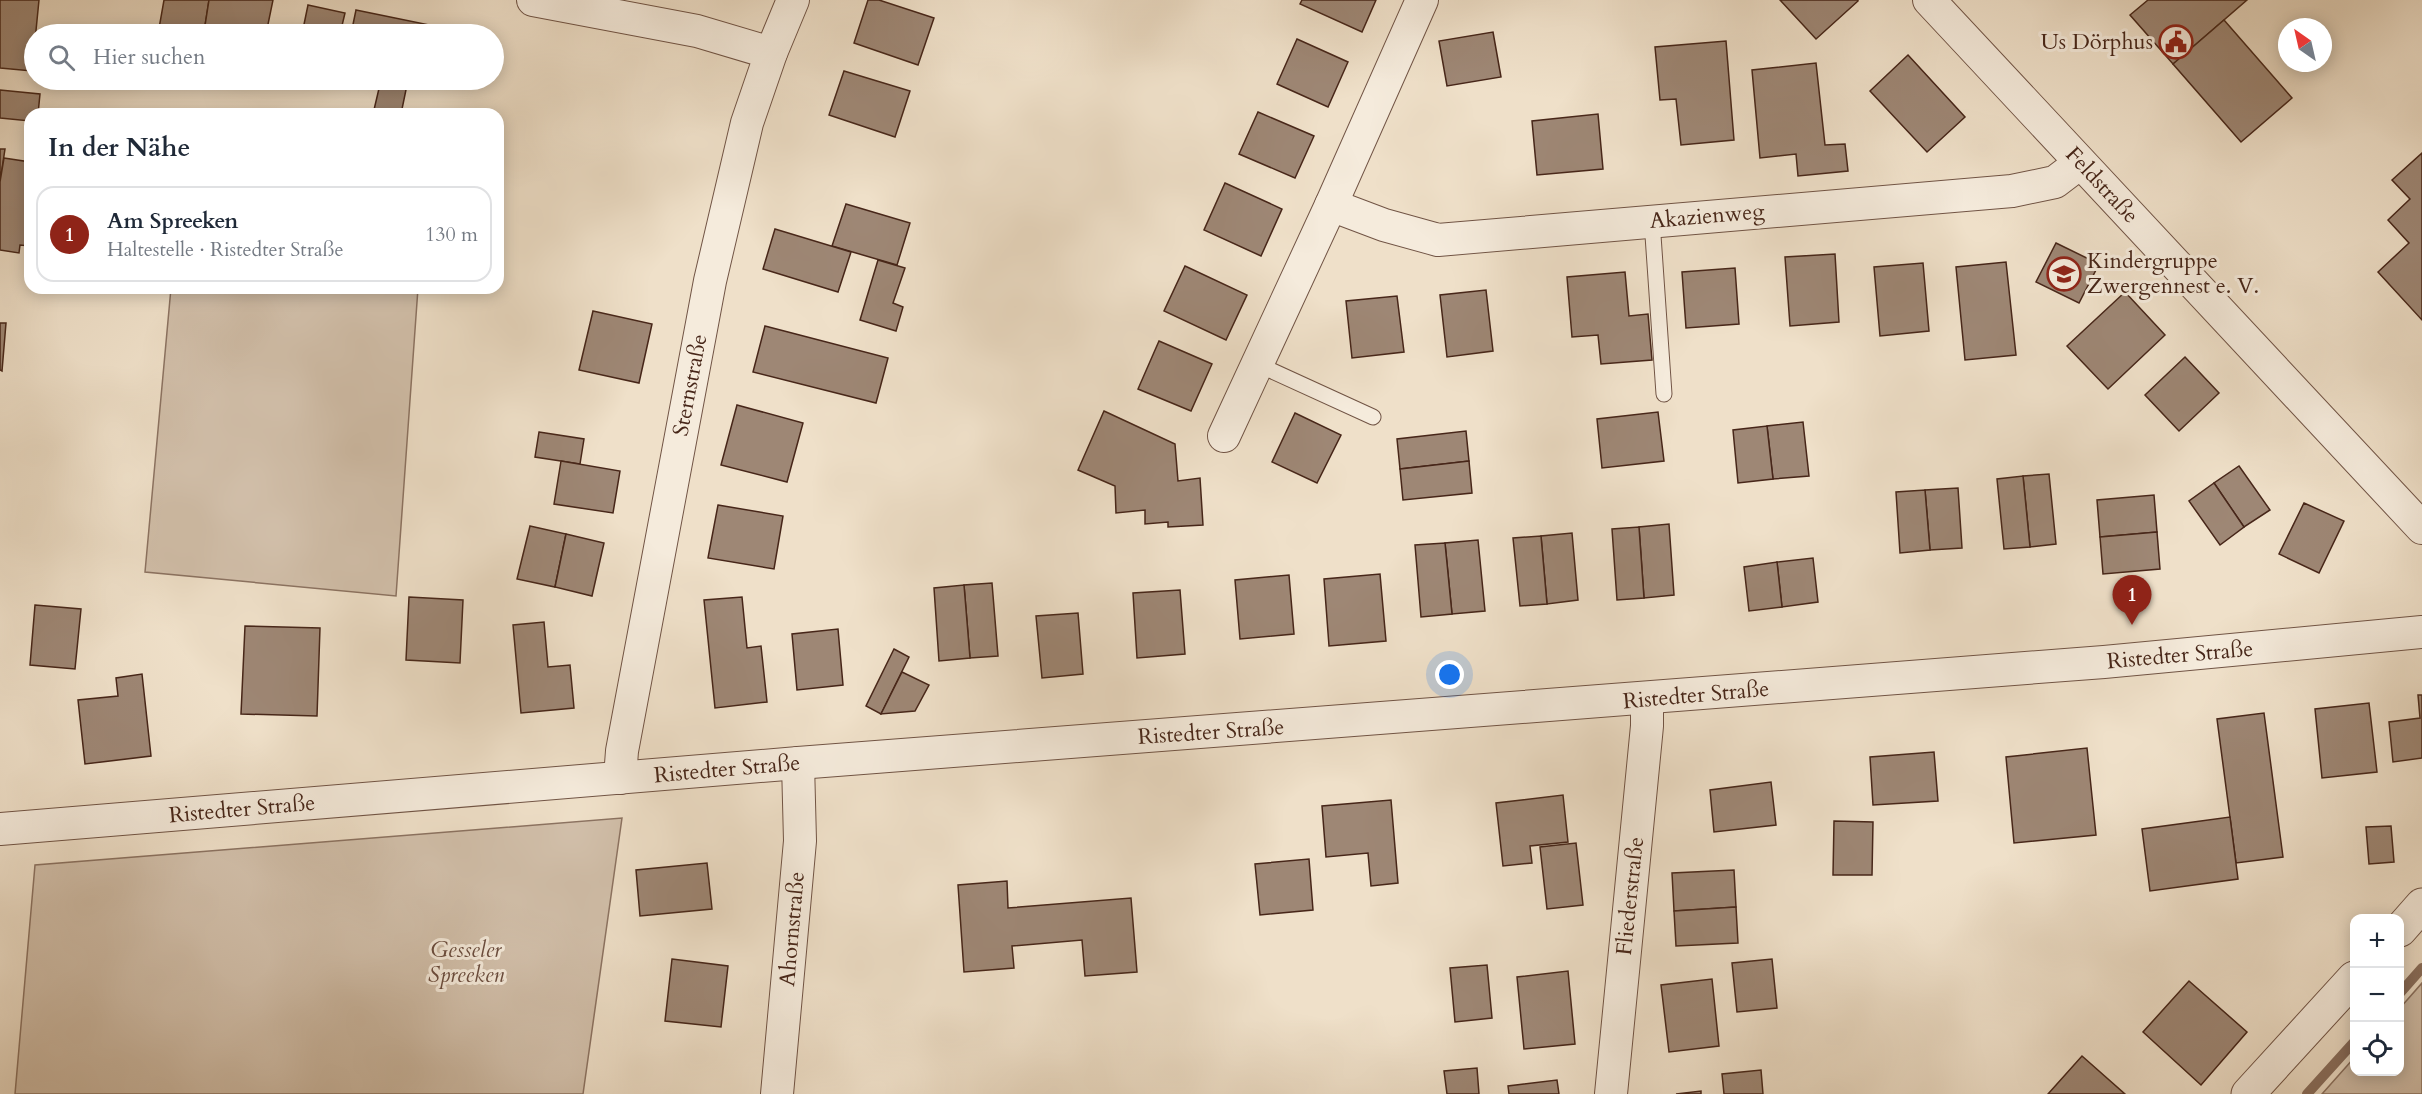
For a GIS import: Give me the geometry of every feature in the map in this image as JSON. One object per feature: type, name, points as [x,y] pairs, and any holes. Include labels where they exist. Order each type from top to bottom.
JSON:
[{"type":"street","points":[[533,0],[697,31],[771,53]]},
{"type":"street","name":"Sternstraße","points":[[620,778],[622,751],[710,281],[747,123],[771,53],[793,0]]},
{"type":"street","points":[[1224,436],[1331,205],[1422,0]]},
{"type":"street","name":"Feldstraße","points":[[1929,0],[2422,528]]},
{"type":"street","name":"Akazienweg","points":[[1331,205],[1384,225],[1438,240],[2012,191],[2055,182],[2080,163]]},
{"type":"street","name":"Ristedter Straße","points":[[0,830],[798,763],[2104,662],[2422,632]]},
{"type":"street","name":"Fliederstraße","points":[[1611,1094],[1647,726],[1647,699]]},
{"type":"street","name":"Ahornstraße","points":[[777,1094],[800,841],[798,763]]},
{"type":"street","points":[[2404,925],[2422,905]]},
{"type":"street","points":[[2248,1094],[2350,983]]},
{"type":"lane","points":[[1652,220],[1664,394]]},
{"type":"lane","points":[[1257,364],[1373,417]]},
{"type":"green space","points":[[170,294],[418,294],[396,596],[145,572]]},
{"type":"green space","name":"Gesseler Spreeken","points":[[622,818],[583,1094],[15,1094],[35,865]]},
{"type":"green space","points":[[2422,983],[2422,1094],[2322,1094],[2350,1062],[2350,1076],[2404,1076],[2404,1003]]},
{"type":"building","points":[[0,0],[39,0],[37,24],[24,24],[24,70],[0,68]]},
{"type":"building","points":[[164,0],[209,0],[205,24],[160,24]]},
{"type":"building","points":[[209,0],[273,0],[268,24],[205,24]]},
{"type":"building","points":[[868,0],[879,0],[934,18],[918,65],[854,43]]},
{"type":"building","points":[[1302,0],[1376,0],[1362,32],[1300,4]]},
{"type":"building","points":[[1780,0],[1858,0],[1858,1],[1816,39]]},
{"type":"building","name":"Us Dörphus","points":[[2148,0],[2247,0],[2173,64],[2130,15]]},
{"type":"building","points":[[308,5],[345,13],[342,24],[304,24]]},
{"type":"building","points":[[356,10],[425,24],[353,24]]},
{"type":"building","points":[[2224,20],[2292,98],[2241,142],[2173,64]]},
{"type":"building","points":[[1493,32],[1501,77],[1447,86],[1439,41]]},
{"type":"building","points":[[1297,39],[1348,62],[1328,107],[1277,84]]},
{"type":"building","points":[[1726,41],[1734,140],[1681,145],[1676,99],[1660,100],[1655,47]]},
{"type":"building","points":[[1908,55],[1965,117],[1927,152],[1870,91]]},
{"type":"building","points":[[1816,63],[1825,145],[1845,144],[1848,171],[1798,176],[1796,154],[1760,158],[1752,70]]},
{"type":"building","points":[[844,71],[910,91],[895,137],[829,115]]},
{"type":"building","points":[[0,90],[40,94],[39,108],[24,108],[24,120],[0,118]]},
{"type":"building","points":[[379,90],[406,90],[402,108],[374,108]]},
{"type":"building","points":[[1258,112],[1314,136],[1295,178],[1239,154]]},
{"type":"building","points":[[1598,114],[1603,169],[1537,175],[1532,121]]},
{"type":"building","points":[[0,149],[5,149],[0,182]]},
{"type":"building","points":[[2422,153],[2422,320],[2378,272],[2409,243],[2388,220],[2410,199],[2392,180]]},
{"type":"building","points":[[4,158],[24,161],[24,245],[20,245],[19,253],[0,250],[0,182]]},
{"type":"building","points":[[1225,183],[1282,209],[1261,256],[1204,230]]},
{"type":"building","points":[[846,204],[910,223],[897,265],[832,246]]},
{"type":"building","points":[[775,229],[851,252],[838,292],[763,269]]},
{"type":"building","points":[[2056,243],[2099,264],[2079,303],[2036,282]]},
{"type":"building","points":[[1835,254],[1839,322],[1790,326],[1785,257]]},
{"type":"building","points":[[878,260],[905,268],[893,303],[903,307],[896,331],[860,320]]},
{"type":"building","points":[[2006,262],[2016,355],[1965,360],[1956,267]]},
{"type":"building","points":[[1923,263],[1929,331],[1880,336],[1874,267]]},
{"type":"building","points":[[1185,266],[1247,295],[1226,340],[1164,311]]},
{"type":"building","points":[[1735,268],[1739,324],[1686,328],[1682,272]]},
{"type":"building","points":[[1625,272],[1629,316],[1648,314],[1652,360],[1601,364],[1598,335],[1572,337],[1567,277]]},
{"type":"building","points":[[1486,290],[1493,351],[1447,357],[1440,295]]},
{"type":"building","points":[[2125,292],[2165,335],[2108,389],[2067,346]]},
{"type":"building","points":[[1397,296],[1404,352],[1352,358],[1346,301]]},
{"type":"building","points":[[593,311],[652,324],[639,383],[579,370]]},
{"type":"building","points":[[0,323],[6,323],[2,371],[0,370]]},
{"type":"building","points":[[765,326],[888,358],[876,403],[753,372]]},
{"type":"building","points":[[1159,341],[1212,364],[1191,411],[1138,389]]},
{"type":"building","points":[[2185,357],[2219,393],[2179,431],[2145,395]]},
{"type":"building","points":[[737,405],[803,423],[787,482],[721,465]]},
{"type":"building","points":[[1104,411],[1175,444],[1178,481],[1200,478],[1203,525],[1168,527],[1168,522],[1145,524],[1145,510],[1116,513],[1115,486],[1078,470]]},
{"type":"building","points":[[1658,412],[1664,461],[1602,468],[1597,419]]},
{"type":"building","points":[[1295,413],[1341,435],[1317,483],[1272,462]]},
{"type":"building","points":[[1803,422],[1809,476],[1773,479],[1767,426]]},
{"type":"building","points":[[1767,426],[1773,479],[1738,483],[1733,430]]},
{"type":"building","points":[[1466,431],[1469,461],[1400,469],[1397,439]]},
{"type":"building","points":[[539,432],[584,439],[580,464],[535,457]]},
{"type":"building","points":[[561,461],[620,471],[613,513],[554,504]]},
{"type":"building","points":[[1469,461],[1472,493],[1403,500],[1400,469]]},
{"type":"building","points":[[2239,466],[2270,510],[2244,527],[2214,483]]},
{"type":"building","points":[[2049,474],[2056,544],[2030,547],[2023,476]]},
{"type":"building","points":[[2023,476],[2030,547],[2004,549],[1997,479]]},
{"type":"building","points":[[2214,483],[2244,527],[2220,545],[2189,501]]},
{"type":"building","points":[[1958,488],[1962,548],[1930,550],[1925,490]]},
{"type":"building","points":[[1925,490],[1930,550],[1900,553],[1896,492]]},
{"type":"building","points":[[2154,495],[2157,532],[2100,537],[2097,500]]},
{"type":"building","points":[[2304,503],[2344,521],[2319,573],[2279,554]]},
{"type":"building","points":[[718,505],[783,516],[774,569],[708,558]]},
{"type":"building","points":[[1669,524],[1674,595],[1644,598],[1639,527]]},
{"type":"building","points":[[530,526],[566,534],[555,587],[517,579]]},
{"type":"building","points":[[1639,527],[1644,598],[1617,600],[1612,529]]},
{"type":"building","points":[[2157,532],[2160,569],[2103,574],[2100,537]]},
{"type":"building","points":[[1572,533],[1578,600],[1547,604],[1541,536]]},
{"type":"building","points":[[566,534],[604,543],[592,596],[555,587]]},
{"type":"building","points":[[1541,536],[1547,604],[1520,606],[1513,538]]},
{"type":"building","points":[[1478,540],[1485,611],[1452,614],[1445,543]]},
{"type":"building","points":[[1445,543],[1452,614],[1421,617],[1415,545]]},
{"type":"building","points":[[1813,558],[1818,602],[1782,607],[1777,562]]},
{"type":"building","points":[[1777,562],[1782,607],[1749,611],[1744,567]]},
{"type":"building","points":[[1380,574],[1386,641],[1329,646],[1324,579]]},
{"type":"building","points":[[1289,575],[1294,634],[1240,639],[1235,580]]},
{"type":"building","points":[[992,583],[998,656],[970,658],[964,585]]},
{"type":"building","points":[[964,585],[970,658],[939,661],[934,588]]},
{"type":"building","points":[[1180,590],[1185,654],[1137,658],[1133,593]]},
{"type":"building","points":[[409,597],[463,600],[460,663],[406,660]]},
{"type":"building","points":[[742,597],[747,648],[761,646],[767,702],[715,708],[704,600]]},
{"type":"building","points":[[35,605],[81,609],[75,669],[30,665]]},
{"type":"building","points":[[1078,613],[1083,674],[1042,678],[1036,616]]},
{"type":"building","points":[[544,622],[548,667],[570,665],[574,708],[521,713],[513,625]]},
{"type":"building","points":[[245,626],[320,628],[317,716],[241,714]]},
{"type":"building","points":[[838,629],[843,685],[797,690],[792,634]]},
{"type":"building","points":[[894,649],[909,657],[881,714],[866,706]]},
{"type":"building","points":[[902,672],[929,685],[915,711],[881,714]]},
{"type":"building","points":[[142,674],[151,756],[85,764],[78,700],[118,696],[116,678]]},
{"type":"building","points":[[2418,695],[2422,695],[2422,758],[2393,762],[2389,722],[2420,718]]},
{"type":"building","points":[[2369,703],[2377,772],[2322,778],[2315,709]]},
{"type":"building","points":[[2264,713],[2283,857],[2236,863],[2217,719]]},
{"type":"building","points":[[2087,748],[2096,835],[2014,843],[2006,757]]},
{"type":"building","points":[[1934,752],[1938,801],[1873,805],[1870,757]]},
{"type":"building","points":[[1771,782],[1776,825],[1714,832],[1710,790]]},
{"type":"building","points":[[1563,795],[1568,842],[1530,846],[1532,863],[1503,866],[1496,803]]},
{"type":"building","points":[[1391,800],[1398,883],[1371,886],[1368,853],[1326,857],[1322,806]]},
{"type":"building","points":[[2230,817],[2238,879],[2150,891],[2142,829]]},
{"type":"building","points":[[1834,821],[1873,822],[1872,875],[1833,875]]},
{"type":"building","points":[[2391,826],[2394,862],[2369,864],[2366,827]]},
{"type":"building","points":[[1576,843],[1583,905],[1547,909],[1540,847]]},
{"type":"building","points":[[1309,859],[1313,910],[1260,915],[1255,864]]},
{"type":"building","points":[[707,863],[712,909],[640,916],[636,870]]},
{"type":"building","points":[[1734,870],[1736,907],[1674,911],[1672,873]]},
{"type":"building","points":[[1007,881],[1008,908],[1131,898],[1137,972],[1085,976],[1082,940],[1012,946],[1014,968],[964,972],[958,885]]},
{"type":"building","points":[[1736,907],[1738,943],[1676,946],[1674,911]]},
{"type":"building","points":[[672,959],[728,966],[721,1027],[665,1021]]},
{"type":"building","points":[[1772,959],[1777,1008],[1737,1012],[1732,963]]},
{"type":"building","points":[[1487,965],[1492,1018],[1455,1022],[1450,968]]},
{"type":"building","points":[[1568,971],[1575,1044],[1524,1049],[1517,977]]},
{"type":"building","points":[[1712,979],[1719,1046],[1669,1052],[1661,985]]},
{"type":"building","points":[[2189,981],[2247,1032],[2201,1085],[2143,1032]]},
{"type":"building","points":[[2082,1056],[2125,1094],[2048,1094]]},
{"type":"building","points":[[1477,1068],[1479,1094],[1447,1094],[1444,1071]]},
{"type":"building","points":[[1761,1070],[1763,1094],[1724,1094],[1722,1074]]},
{"type":"building","points":[[1557,1080],[1559,1094],[1509,1094],[1508,1086]]},
{"type":"building","points":[[1701,1091],[1701,1094],[1676,1094]]},
{"type":"waterway","points":[[2404,988],[2422,968]]},
{"type":"waterway","points":[[2307,1094],[2350,1046]]},
{"type":"place","name":"Us Dörphus","points":[[2176,42]]},
{"type":"place","name":"Kindergruppe Zwergennest e. V.","points":[[2064,274]]},
{"type":"place","name":"Am Spreeken","points":[[2132,625]]}]
